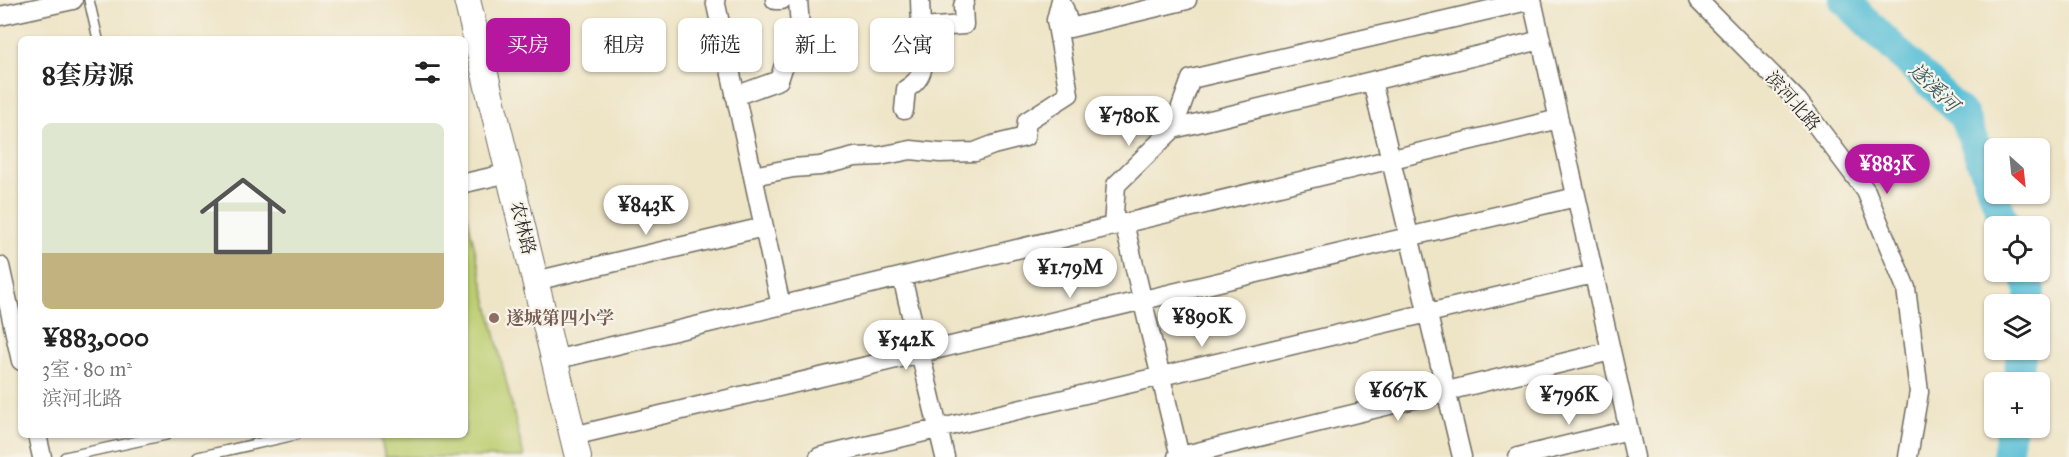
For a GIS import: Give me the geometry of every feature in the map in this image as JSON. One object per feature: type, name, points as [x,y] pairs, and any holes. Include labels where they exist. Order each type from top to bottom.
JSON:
[{"type":"street","points":[[0,16],[73,0]]},
{"type":"street","name":"农林路","points":[[467,0],[575,447]]},
{"type":"street","points":[[715,0],[781,306]]},
{"type":"street","points":[[775,0],[782,0]]},
{"type":"street","points":[[735,96],[779,80],[783,68],[801,40],[798,0]]},
{"type":"street","points":[[920,0],[921,18]]},
{"type":"street","points":[[954,26],[964,25],[963,6],[966,0]]},
{"type":"street","points":[[753,176],[792,168],[820,166],[855,157],[880,156],[912,150],[940,153],[975,152],[1025,137],[1027,122],[1069,94],[1056,20],[1062,0]]},
{"type":"street","points":[[1062,0],[1070,28],[1186,0]]},
{"type":"street","points":[[1611,351],[1179,457],[1142,300],[1118,225],[1116,185],[1173,129],[1191,79],[1532,0],[1635,457]]},
{"type":"street","name":"滨河北路","points":[[1698,0],[1798,101],[1866,191],[1906,288],[1919,392],[1908,457]]},
{"type":"street","points":[[1173,129],[1541,40]]},
{"type":"street","points":[[904,110],[906,89],[916,83],[923,72]]},
{"type":"street","points":[[1372,81],[1462,457]]},
{"type":"street","points":[[554,360],[1558,119]]},
{"type":"street","points":[[468,182],[509,173]]},
{"type":"street","points":[[575,447],[921,353],[1576,197]]},
{"type":"street","points":[[535,280],[764,227]]},
{"type":"street","points":[[0,266],[9,287],[18,342]]},
{"type":"street","points":[[819,457],[1593,274]]},
{"type":"street","points":[[902,277],[945,457]]},
{"type":"street","points":[[1518,457],[1629,430]]},
{"type":"street","points":[[39,438],[42,457]]},
{"type":"lane","points":[[89,0],[97,36]]},
{"type":"lane","points":[[115,438],[116,446]]},
{"type":"lane","points":[[64,457],[87,455],[152,438]]},
{"type":"lane","points":[[198,457],[242,452],[286,438]]},
{"type":"green space","points":[[468,220],[524,457],[385,457],[381,438],[468,438]]},
{"type":"waterway","name":"遂溪河","points":[[1844,0],[1964,116],[2002,216]]},
{"type":"waterway","name":"遂溪河","points":[[2027,282],[2029,294]]},
{"type":"waterway","name":"遂溪河","points":[[2019,372],[2020,360]]},
{"type":"waterway","name":"遂溪河","points":[[2007,457],[2010,438]]},
{"type":"place","name":"遂城第四小学","points":[[494,318]]}]
